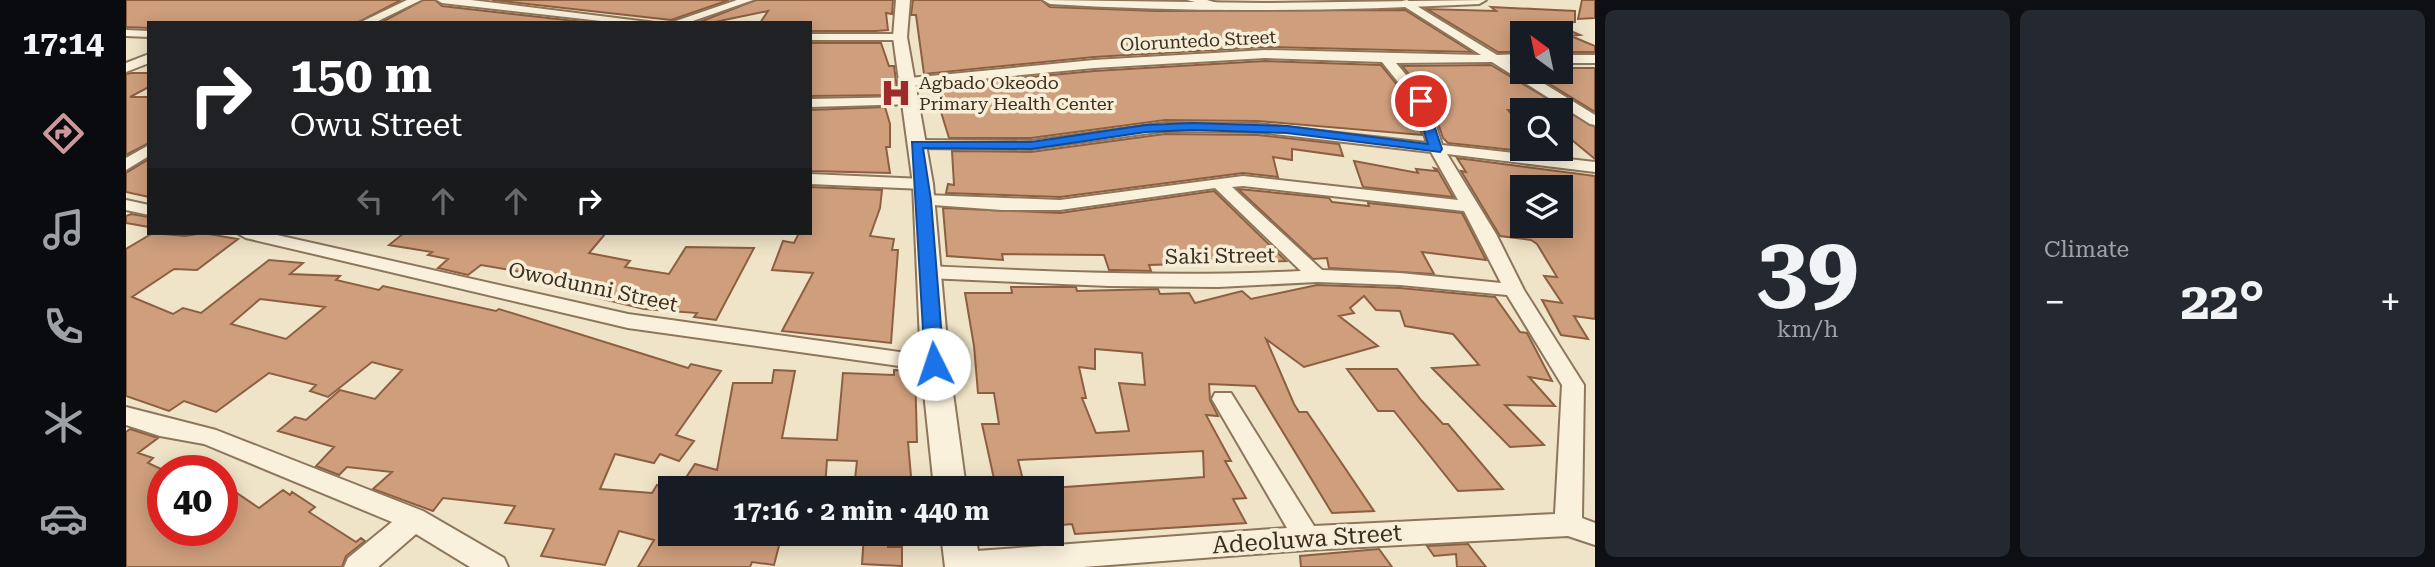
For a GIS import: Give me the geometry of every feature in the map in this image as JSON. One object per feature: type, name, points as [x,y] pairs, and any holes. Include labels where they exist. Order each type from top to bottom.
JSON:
[{"type":"street","points":[[369,21],[416,0]]},
{"type":"street","points":[[442,0],[633,21]]},
{"type":"street","points":[[681,21],[748,0]]},
{"type":"street","points":[[903,0],[900,37],[924,192],[934,364],[948,476]]},
{"type":"street","points":[[1050,0],[1132,6],[1226,7],[1479,0]]},
{"type":"street","points":[[1192,0],[1226,7]]},
{"type":"street","points":[[1407,1],[1490,58],[1595,121]]},
{"type":"street","points":[[126,33],[147,34]]},
{"type":"street","points":[[812,37],[900,37]]},
{"type":"street","name":"Oloruntedo Street","points":[[812,103],[909,92],[1101,63],[1265,54],[1386,59],[1510,58]]},
{"type":"street","points":[[126,68],[147,59]]},
{"type":"street","points":[[1386,59],[1421,101],[1436,149],[1487,234],[1514,290],[1573,385],[1574,424],[1568,525],[1595,534]]},
{"type":"street","points":[[1573,59],[1595,59]]},
{"type":"street","points":[[916,144],[1031,145],[1146,128],[1287,130],[1595,167]]},
{"type":"street","points":[[126,165],[147,150]]},
{"type":"street","points":[[126,170],[147,164]]},
{"type":"street","points":[[812,179],[1025,206],[1077,204],[1219,182],[1277,182],[1469,206]]},
{"type":"street","points":[[1219,182],[1317,275]]},
{"type":"street","points":[[126,205],[147,210]]},
{"type":"street","name":"Owodunni Street","points":[[255,235],[628,321],[934,364]]},
{"type":"street","name":"Saki Street","points":[[928,271],[1164,280],[1317,275],[1400,279],[1514,290]]},
{"type":"street","points":[[1223,398],[1307,538]]},
{"type":"street","points":[[126,416],[160,427],[208,436],[414,519],[494,567]]},
{"type":"street","points":[[358,567],[414,519]]},
{"type":"street","name":"Adeoluwa Street","points":[[961,555],[1568,525]]},
{"type":"building","points":[[126,0],[401,0],[361,21],[147,21],[147,28],[126,27]]},
{"type":"building","points":[[423,0],[435,0],[442,6],[575,21],[384,21]]},
{"type":"building","points":[[492,0],[729,0],[671,20]]},
{"type":"building","points":[[756,0],[893,0],[892,14],[886,13],[888,30],[812,31],[812,21],[761,21],[768,11],[720,21],[702,21]]},
{"type":"building","points":[[913,0],[1041,0],[1050,7],[1157,11],[1405,10],[1472,52],[1265,47],[1094,57],[924,74],[916,15],[911,15]]},
{"type":"building","points":[[1582,0],[1595,0],[1595,18],[1578,19]]},
{"type":"building","points":[[1491,7],[1575,11],[1575,22],[1510,21],[1510,52],[1498,52],[1427,9],[1496,11]]},
{"type":"building","points":[[1573,37],[1595,46],[1595,52],[1573,52]]},
{"type":"building","points":[[812,43],[881,43],[889,66],[894,66],[898,95],[812,96]]},
{"type":"building","points":[[1265,61],[1381,65],[1412,103],[1422,135],[1258,121],[1165,120],[1031,138],[949,138],[941,112],[954,111],[935,86],[1094,71]]},
{"type":"building","points":[[1491,65],[1510,76],[1510,84],[1523,84],[1546,98],[1510,98],[1510,150],[1448,143],[1443,138],[1430,99],[1402,66]]},
{"type":"building","points":[[1573,68],[1595,68],[1595,112],[1550,84],[1573,84]]},
{"type":"building","points":[[147,73],[147,88],[130,97],[147,97],[147,144],[126,155],[126,74]]},
{"type":"building","points":[[885,107],[890,124],[890,147],[886,147],[890,173],[812,171],[812,110]]},
{"type":"building","points":[[1573,114],[1595,127],[1595,159],[1573,141]]},
{"type":"building","points":[[1165,134],[1258,135],[1339,144],[1343,156],[1292,149],[1292,160],[1273,157],[1278,177],[1243,173],[1060,197],[946,193],[948,184],[954,185],[952,151],[1031,152]]},
{"type":"building","points":[[1457,158],[1595,176],[1595,319],[1574,316],[1588,339],[1561,335],[1542,300],[1562,303],[1544,276],[1557,277],[1537,244],[1531,240],[1516,238],[1573,238],[1573,175],[1510,175],[1510,237],[1500,236],[1461,171],[1466,172]]},
{"type":"building","points":[[147,160],[147,197],[126,192],[126,173]]},
{"type":"building","points":[[1354,161],[1418,173],[1416,169],[1437,169],[1453,197],[1363,187]]},
{"type":"building","points":[[812,187],[882,190],[880,208],[870,236],[894,239],[892,250],[898,250],[891,343],[782,331],[813,273],[772,270],[783,241],[794,243],[798,235],[812,235]]},
{"type":"building","points":[[1238,189],[1329,198],[1332,202],[1369,206],[1368,203],[1462,213],[1486,260],[1422,252],[1434,274],[1329,268],[1327,258],[1313,259]]},
{"type":"building","points":[[1214,191],[1286,261],[1149,265],[1151,271],[1109,270],[1104,255],[1002,254],[1003,260],[947,256],[943,208],[1060,213]]},
{"type":"building","points":[[131,214],[147,217],[147,227],[126,223],[126,216]]},
{"type":"building","points":[[150,235],[215,235],[238,239],[197,270],[174,269],[132,297],[173,314],[183,308],[201,313],[269,260],[303,263],[290,274],[340,276],[336,280],[379,290],[383,286],[496,311],[499,309],[688,368],[691,364],[721,371],[676,435],[694,441],[679,461],[660,454],[654,463],[615,454],[600,489],[652,493],[658,485],[658,546],[779,546],[774,565],[752,562],[750,567],[638,567],[654,540],[619,531],[605,565],[541,556],[554,529],[505,523],[515,506],[443,498],[433,511],[373,489],[392,472],[347,467],[339,475],[316,466],[334,447],[278,431],[295,417],[306,420],[340,390],[375,399],[402,370],[372,362],[328,397],[310,391],[316,385],[269,373],[216,412],[184,401],[169,411],[126,396],[126,249]],"holes":[[[260,299],[325,307],[286,339],[231,324]]]},
{"type":"building","points":[[402,235],[604,235],[589,253],[630,261],[625,267],[669,274],[686,247],[754,248],[716,320],[694,317],[697,313],[644,309],[582,294],[588,289],[557,283],[559,281],[538,275],[481,265],[468,275],[438,268],[448,259],[428,255],[432,252],[389,245]]},
{"type":"building","points":[[1317,285],[1400,288],[1495,297],[1520,332],[1527,333],[1552,381],[1529,377],[1555,406],[1505,405],[1544,445],[1510,447],[1432,368],[1479,365],[1453,334],[1405,326],[1400,311],[1376,310],[1364,296],[1350,308],[1354,313],[1339,316],[1378,346],[1304,367],[1266,339],[1299,412],[1307,412],[1374,511],[1332,513],[1255,386],[1209,384],[1210,400],[1218,416],[1206,415],[1231,461],[1225,461],[1246,498],[1233,499],[1246,523],[1075,534],[1072,524],[1064,525],[1064,487],[1204,477],[1203,451],[1018,460],[1022,476],[993,476],[982,424],[999,424],[994,393],[978,393],[965,293],[1012,293],[1011,287],[1076,287],[1077,291],[1158,289],[1160,294],[1189,293],[1195,303],[1242,291],[1251,299]],"holes":[[[1095,349],[1142,353],[1145,385],[1119,383],[1129,431],[1096,433],[1082,398],[1086,398],[1079,367],[1095,369]]]},
{"type":"building","points":[[1347,369],[1397,369],[1421,400],[1443,424],[1448,424],[1503,489],[1458,491],[1394,411],[1378,411]]},
{"type":"building","points":[[774,370],[795,371],[782,438],[837,440],[843,373],[894,375],[894,370],[915,371],[917,442],[908,442],[911,476],[855,476],[857,461],[827,460],[826,476],[687,476],[695,464],[717,470],[733,383],[772,383]]},
{"type":"building","points":[[130,429],[158,438],[138,453],[147,456],[147,546],[238,546],[238,494],[259,508],[283,490],[290,495],[292,492],[315,507],[309,512],[356,542],[361,538],[365,541],[346,556],[342,567],[126,567],[126,432]]},
{"type":"building","points":[[1468,544],[1486,567],[1457,567],[1456,554],[1434,556],[1427,546]]},
{"type":"building","points":[[863,546],[902,547],[902,566],[862,564]]},
{"type":"building","points":[[1379,549],[1392,567],[1301,567],[1300,556]]},
{"type":"place","name":"Agbado Okeodo Primary Health Center","points":[[896,93]]},
{"type":"route","points":[[934,364],[925,200],[916,144],[1049,144],[1146,128],[1192,127],[1287,130],[1436,149],[1421,101]]}]
